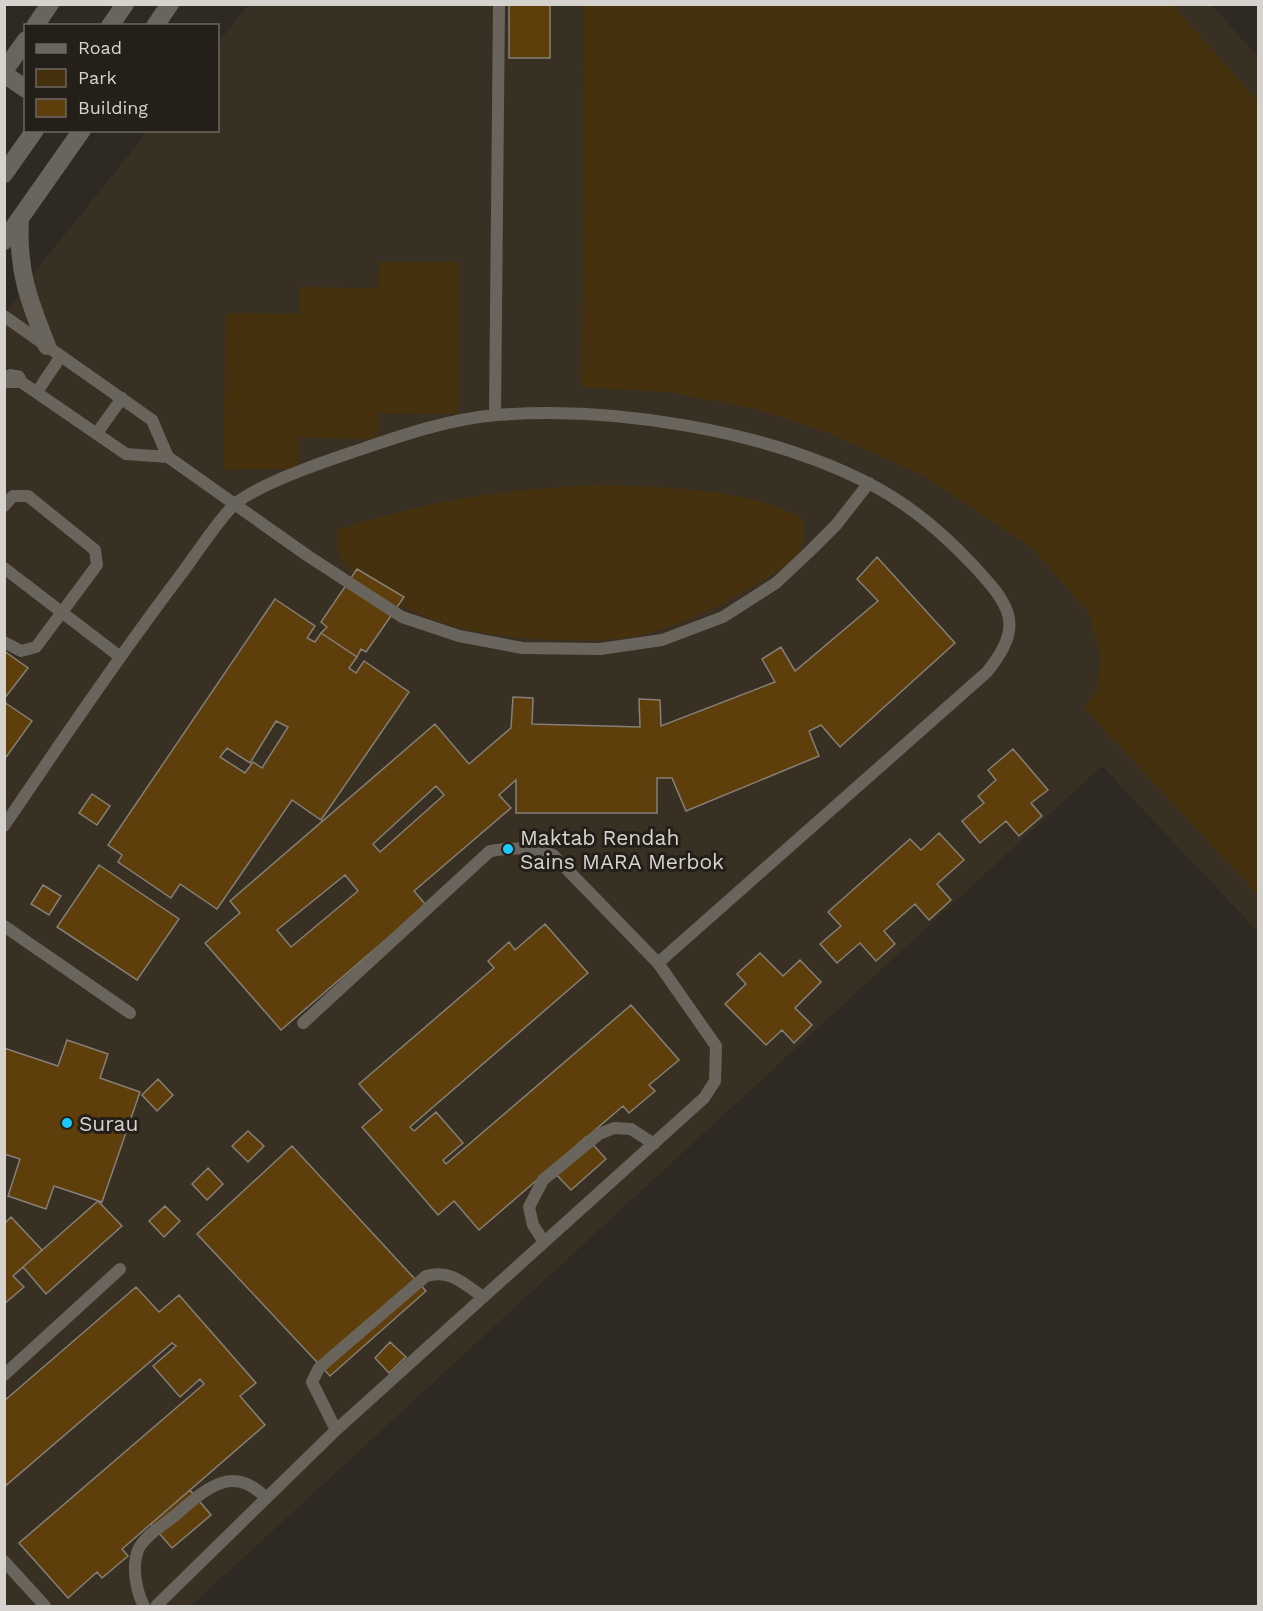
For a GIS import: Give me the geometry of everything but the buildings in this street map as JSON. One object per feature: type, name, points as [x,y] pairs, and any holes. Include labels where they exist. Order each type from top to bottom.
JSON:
[{"type":"street","points":[[36,24],[50,4]]},
{"type":"street","points":[[111,24],[125,4]]},
{"type":"street","points":[[156,24],[170,4]]},
{"type":"street","points":[[24,43],[4,72],[24,87]]},
{"type":"street","points":[[4,174],[33,132]]},
{"type":"street","points":[[4,241],[81,132]]},
{"type":"street","points":[[20,218],[18,251],[27,297],[54,351]]},
{"type":"lane","points":[[495,415],[499,4]]},
{"type":"lane","points":[[4,316],[152,420],[168,457]]},
{"type":"lane","points":[[37,392],[54,351]]},
{"type":"lane","points":[[8,376],[37,392],[126,454],[168,457],[402,617],[459,636],[522,648],[600,649],[662,640],[723,617],[784,576],[836,525],[869,483]]},
{"type":"lane","points":[[97,433],[122,398]]},
{"type":"lane","points":[[4,826],[119,656],[235,504],[276,482],[411,432],[495,415],[624,418],[740,436],[804,456],[869,483],[899,502],[948,538],[991,585],[1008,612],[1010,632],[1005,649],[987,672],[658,963]]},
{"type":"lane","points":[[4,506],[13,496],[28,496],[95,550],[97,565],[63,613],[32,650],[21,651],[4,642]]},
{"type":"lane","points":[[4,568],[119,656]]},
{"type":"lane","points":[[156,1606],[336,1430],[705,1098],[715,1081],[718,1063],[716,1046],[658,963],[553,855],[531,847],[490,851],[303,1023]]},
{"type":"lane","points":[[4,926],[130,1013]]},
{"type":"lane","points":[[544,1242],[533,1225],[529,1207],[543,1180],[599,1134],[614,1128],[631,1129],[654,1144]]},
{"type":"lane","points":[[4,1375],[120,1269]]},
{"type":"lane","points":[[336,1430],[312,1382],[320,1368],[426,1276],[440,1272],[454,1277],[483,1296]]},
{"type":"lane","points":[[144,1606],[140,1598],[136,1573],[139,1549],[148,1538],[207,1488],[224,1482],[242,1481],[256,1488],[266,1498]]},
{"type":"lane","points":[[4,1561],[39,1605]]},
{"type":"shaded area","name":"Maktab Rendah Sains MARA Merbok","points":[[248,5],[1212,5],[1258,57],[1258,932],[1102,766],[191,1606],[5,1606],[4,316],[38,268],[147,132],[219,132],[219,42]]},
{"type":"green space","points":[[584,5],[1172,5],[1258,101],[1258,895],[1084,708],[1097,689],[1101,655],[1089,613],[1032,548],[922,475],[831,434],[756,409],[669,392],[582,387]]},
{"type":"green space","points":[[379,262],[458,262],[457,414],[378,413],[378,439],[298,438],[297,469],[224,469],[225,313],[299,314],[299,287],[378,288]]},
{"type":"green space","points":[[595,485],[700,490],[752,500],[801,517],[804,540],[796,557],[789,564],[705,612],[646,634],[592,640],[510,637],[464,629],[441,622],[419,614],[375,590],[352,572],[341,558],[338,549],[338,530],[401,511],[497,493]]},
{"type":"place","name":"Maktab Rendah Sains MARA Merbok","points":[[508,849]]},
{"type":"place","name":"Surau","points":[[67,1123]]}]
